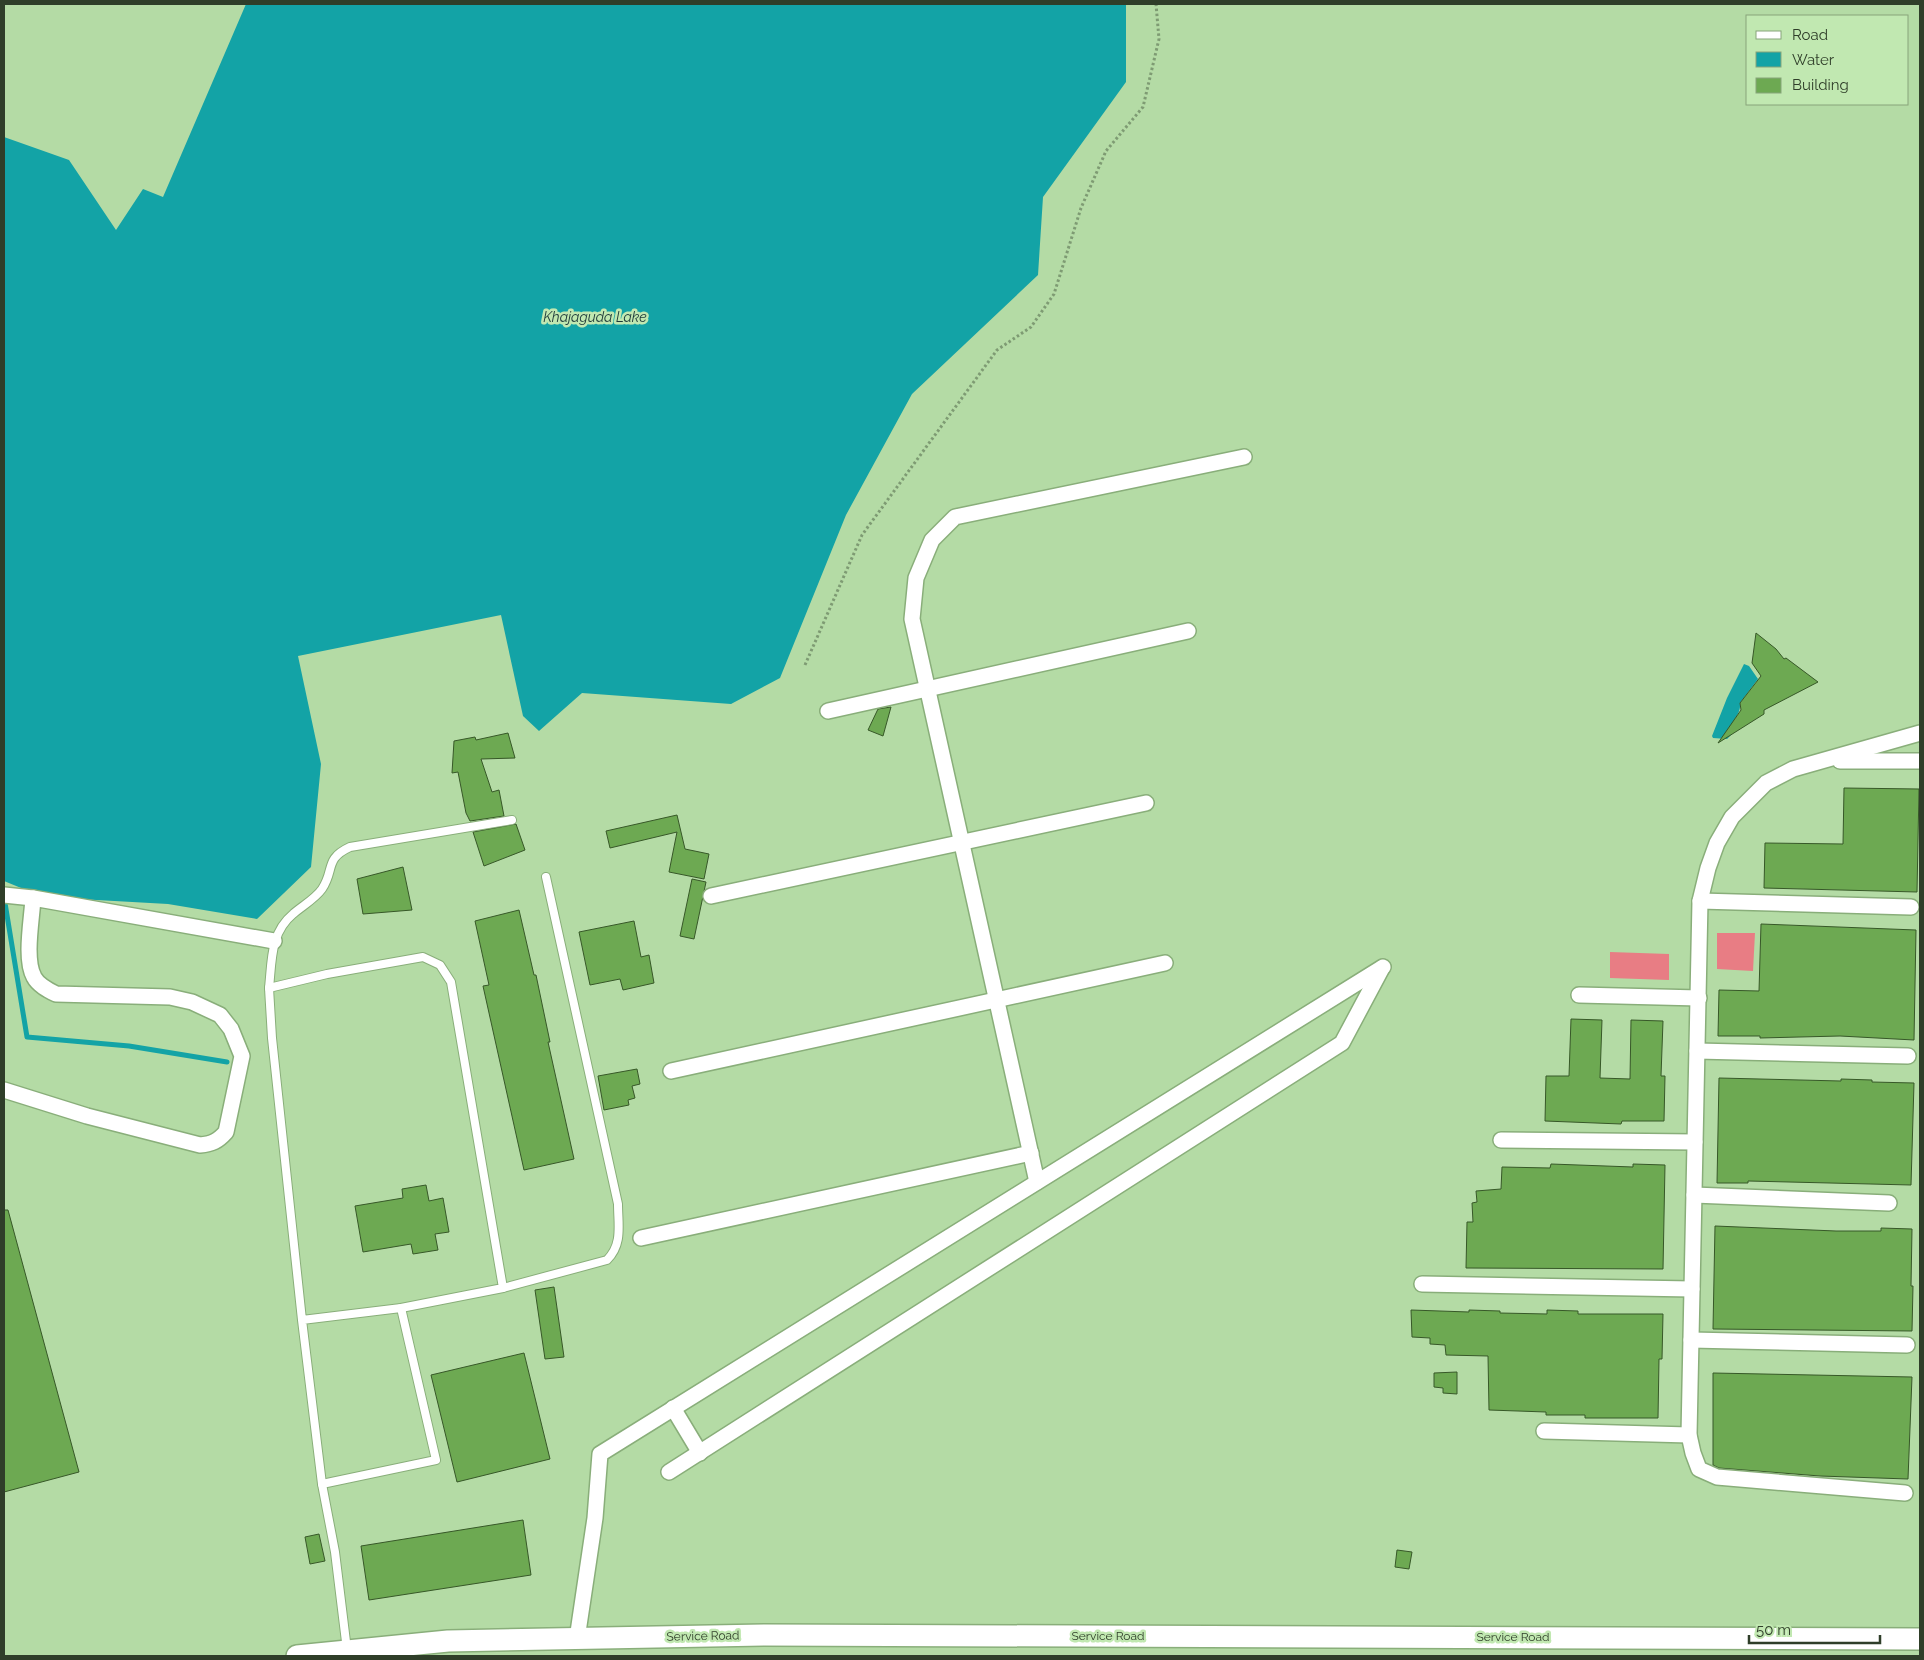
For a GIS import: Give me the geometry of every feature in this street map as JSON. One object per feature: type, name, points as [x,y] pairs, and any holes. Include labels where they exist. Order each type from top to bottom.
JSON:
[{"type":"main road","name":"Service Road","points":[[297,1656],[448,1641],[764,1635],[1920,1639]]},
{"type":"street","points":[[1037,1182],[912,619],[916,578],[932,540],[955,517],[1244,457]]},
{"type":"street","points":[[828,711],[1188,631]]},
{"type":"street","points":[[1905,1493],[1717,1477],[1699,1468],[1692,1453],[1689,1435],[1700,901],[1711,860],[1717,843],[1732,817],[1766,783],[1793,769],[1920,733]]},
{"type":"street","points":[[1821,760],[1920,761]]},
{"type":"street","points":[[711,896],[1146,803]]},
{"type":"street","points":[[4,894],[274,941]]},
{"type":"street","points":[[4,1090],[87,1116],[200,1144],[208,1144],[217,1141],[226,1132],[242,1056],[231,1029],[220,1015],[192,1002],[170,997],[56,994],[43,987],[34,978],[29,962],[33,898]]},
{"type":"street","points":[[1700,901],[1911,907]]},
{"type":"street","points":[[671,1070],[1165,963]]},
{"type":"street","points":[[576,1639],[595,1518],[600,1454],[1383,967],[1342,1043],[669,1472]]},
{"type":"street","points":[[1579,995],[1698,998]]},
{"type":"street","points":[[1697,1051],[1908,1056]]},
{"type":"street","points":[[1501,1140],[1695,1142]]},
{"type":"street","points":[[641,1238],[1030,1153]]},
{"type":"street","points":[[1694,1194],[1889,1203]]},
{"type":"street","points":[[1422,1284],[1692,1289]]},
{"type":"street","points":[[1691,1340],[1907,1345]]},
{"type":"street","points":[[673,1408],[700,1453]]},
{"type":"street","points":[[1544,1431],[1689,1435]]},
{"type":"lane","points":[[348,1652],[335,1552],[322,1484],[302,1320],[272,1038],[270,988],[274,941],[285,920],[320,891],[327,880],[334,857],[341,851],[350,847],[512,820]]},
{"type":"lane","points":[[302,1320],[401,1308],[503,1288],[607,1260],[614,1254],[618,1243],[618,1204],[546,877]]},
{"type":"lane","points":[[270,988],[327,974],[404,959],[423,957],[440,965],[451,982],[503,1288]]},
{"type":"lane","points":[[322,1484],[436,1460],[401,1308]]},
{"type":"path","points":[[805,665],[862,535],[997,350],[1031,327],[1054,294],[1081,208],[1106,151],[1143,108],[1159,39],[1156,4]]},
{"type":"shaded area","points":[[1717,933],[1755,933],[1753,971],[1717,969]]},
{"type":"shaded area","points":[[1610,952],[1669,954],[1669,980],[1610,978]]},
{"type":"water","name":"Khajaguda Lake","points":[[246,4],[1126,4],[1126,82],[1043,197],[1038,275],[912,394],[846,515],[780,678],[731,704],[582,693],[539,731],[523,716],[501,615],[298,656],[321,764],[311,867],[257,919],[168,904],[43,897],[4,881],[4,137],[69,160],[116,230],[143,189],[163,197]]},
{"type":"water","points":[[1744,664],[1749,666],[1758,679],[1740,703],[1739,711],[1733,724],[1732,734],[1727,739],[1713,738],[1712,736],[1727,698]]},
{"type":"building","points":[[1756,633],[1776,649],[1784,659],[1786,658],[1818,682],[1764,710],[1764,714],[1718,743],[1741,710],[1740,703],[1761,676],[1752,663]]},
{"type":"building","points":[[891,707],[883,736],[868,730],[878,709]]},
{"type":"building","points":[[508,733],[515,758],[481,759],[492,792],[499,790],[504,816],[470,821],[466,813],[458,772],[452,773],[454,741],[475,737],[476,740]]},
{"type":"building","points":[[1844,788],[1919,789],[1917,892],[1764,888],[1765,843],[1843,844]]},
{"type":"building","points":[[677,815],[685,849],[709,854],[704,879],[669,872],[677,832],[610,848],[606,831]]},
{"type":"building","points":[[516,824],[525,850],[484,866],[473,832]]},
{"type":"building","points":[[403,867],[412,910],[363,914],[357,879]]},
{"type":"building","points":[[692,879],[706,882],[694,939],[680,936]]},
{"type":"building","points":[[519,910],[534,975],[536,975],[550,1042],[548,1042],[574,1159],[524,1170],[483,986],[489,985],[475,921]]},
{"type":"building","points":[[634,921],[641,957],[649,955],[654,983],[623,990],[620,979],[590,985],[579,932]]},
{"type":"building","points":[[1761,924],[1916,930],[1914,1040],[1840,1036],[1760,1038],[1760,1036],[1718,1036],[1719,990],[1759,991]]},
{"type":"building","points":[[1571,1019],[1602,1020],[1600,1078],[1630,1079],[1631,1020],[1663,1021],[1661,1076],[1665,1076],[1664,1121],[1622,1121],[1621,1124],[1545,1121],[1546,1076],[1569,1076]]},
{"type":"building","points":[[637,1069],[640,1084],[632,1086],[635,1098],[628,1100],[629,1105],[604,1110],[598,1076]]},
{"type":"building","points":[[1719,1078],[1841,1081],[1841,1079],[1914,1083],[1911,1185],[1748,1181],[1748,1183],[1717,1183]]},
{"type":"building","points":[[1551,1164],[1633,1167],[1633,1164],[1665,1165],[1663,1269],[1466,1268],[1467,1222],[1473,1222],[1472,1203],[1477,1202],[1476,1191],[1501,1189],[1502,1167],[1550,1168]]},
{"type":"building","points":[[426,1185],[429,1201],[443,1198],[449,1232],[435,1234],[438,1250],[413,1254],[411,1244],[363,1252],[355,1206],[403,1198],[402,1189]]},
{"type":"building","points":[[4,1210],[8,1210],[79,1472],[4,1492]]},
{"type":"building","points":[[1715,1226],[1836,1231],[1881,1231],[1881,1228],[1912,1229],[1912,1331],[1713,1329]]},
{"type":"building","points":[[554,1287],[564,1357],[545,1359],[535,1290]]},
{"type":"building","points":[[1411,1310],[1469,1312],[1469,1310],[1547,1314],[1547,1310],[1578,1311],[1578,1314],[1663,1314],[1662,1359],[1659,1359],[1658,1418],[1585,1418],[1585,1415],[1546,1415],[1546,1412],[1489,1410],[1488,1356],[1446,1355],[1445,1345],[1430,1344],[1430,1338],[1412,1337]]},
{"type":"building","points":[[524,1353],[550,1459],[457,1482],[431,1375]]},
{"type":"building","points":[[1457,1372],[1457,1394],[1443,1393],[1443,1388],[1434,1387],[1434,1373]]},
{"type":"building","points":[[1713,1373],[1912,1377],[1908,1479],[1820,1476],[1719,1468],[1713,1465]]},
{"type":"building","points":[[523,1520],[531,1575],[369,1600],[361,1546]]},
{"type":"building","points":[[319,1534],[325,1561],[310,1564],[305,1537]]},
{"type":"building","points":[[1397,1550],[1412,1552],[1409,1569],[1395,1567]]},
{"type":"waterway","points":[[4,897],[27,1037],[129,1046],[227,1062]]}]
